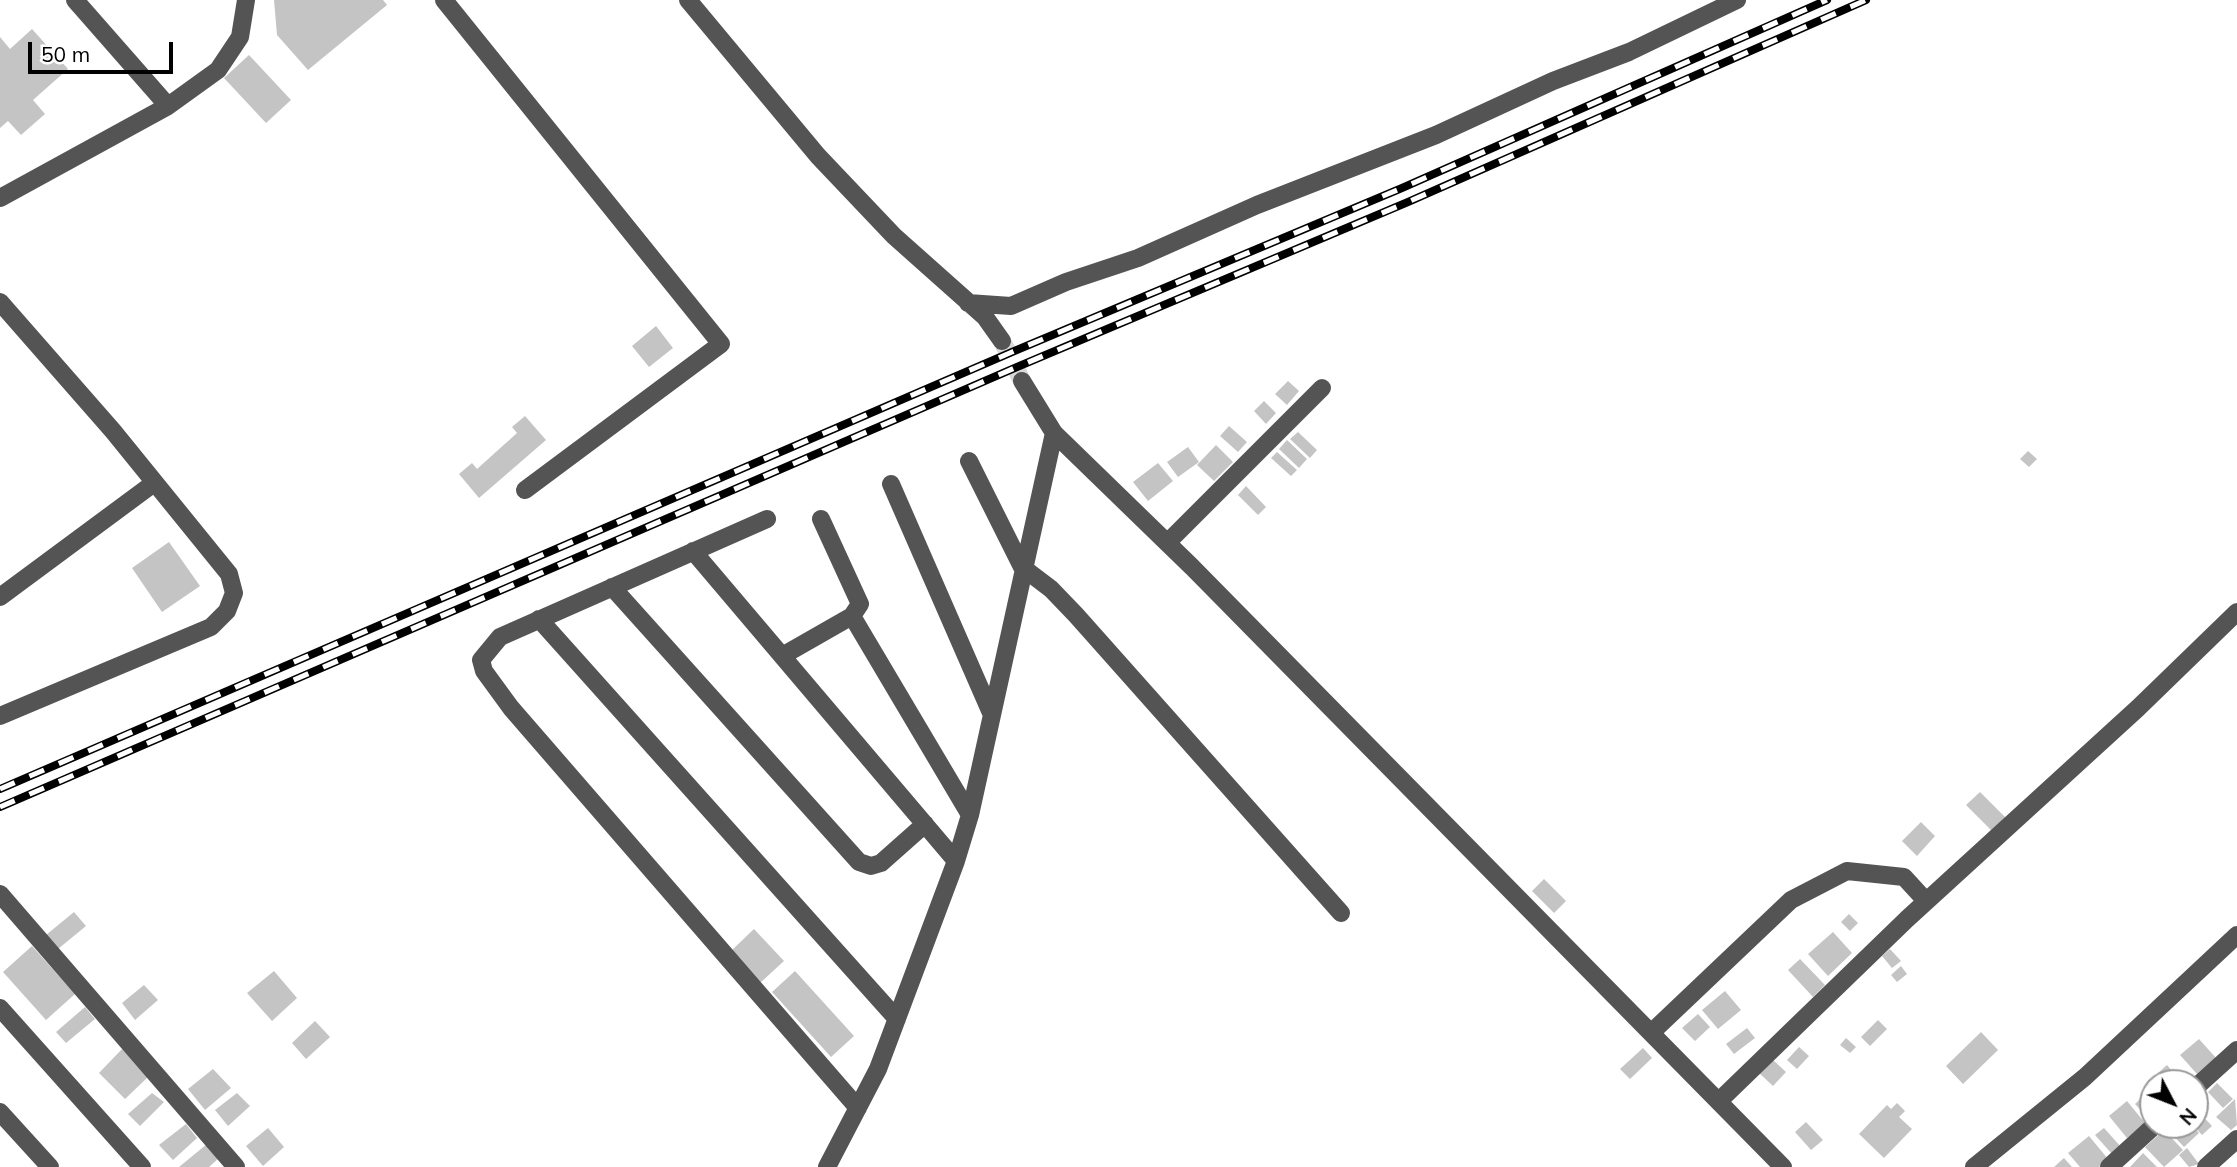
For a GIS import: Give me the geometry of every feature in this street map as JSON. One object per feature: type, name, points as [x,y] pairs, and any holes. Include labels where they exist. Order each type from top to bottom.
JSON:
[{"type":"street","points":[[75,0],[167,106]]},
{"type":"street","points":[[0,198],[167,106],[218,70],[240,37],[246,0]]},
{"type":"street","points":[[444,0],[721,344],[525,490]]},
{"type":"street","points":[[688,0],[818,156],[894,236],[985,317],[1002,341]]},
{"type":"street","points":[[968,303],[1011,306],[1066,282],[1138,258],[1257,205],[1436,135],[1553,81],[1629,52],[1737,0]]},
{"type":"street","points":[[0,302],[113,431],[229,574],[234,593],[226,611],[211,627],[0,716]]},
{"type":"street","points":[[1022,381],[1054,433],[1167,543],[1783,1167]]},
{"type":"street","points":[[1167,543],[1322,388]]},
{"type":"street","points":[[827,1167],[878,1069],[956,861],[970,815],[1022,567],[1054,433]]},
{"type":"street","points":[[970,461],[1022,567],[1051,589],[1076,615],[1341,913]]},
{"type":"street","points":[[0,597],[154,483]]},
{"type":"street","points":[[891,484],[991,713]]},
{"type":"street","points":[[767,519],[500,637],[489,646],[481,660],[484,671],[511,708],[858,1108]]},
{"type":"street","points":[[782,656],[852,616],[858,608],[859,601],[821,519]]},
{"type":"street","points":[[693,551],[956,861]]},
{"type":"street","points":[[612,587],[859,862],[871,866],[881,863],[925,824]]},
{"type":"street","points":[[1719,1101],[1926,901],[2138,708],[2237,612]]},
{"type":"street","points":[[852,616],[970,815]]},
{"type":"street","points":[[539,620],[897,1019]]},
{"type":"street","points":[[1651,1032],[1791,900],[1847,871],[1904,877],[1926,901]]},
{"type":"street","points":[[0,894],[236,1167]]},
{"type":"street","points":[[1975,1167],[2085,1077],[2237,935]]},
{"type":"street","points":[[0,1008],[142,1167]]},
{"type":"street","points":[[2209,1075],[2237,1050]]},
{"type":"street","points":[[0,1112],[50,1167]]},
{"type":"street","points":[[2109,1167],[2140,1139]]},
{"type":"street","points":[[2206,1167],[2237,1139]]},
{"type":"building","points":[[274,0],[383,0],[387,5],[308,70],[277,35]]},
{"type":"building","points":[[32,29],[68,69],[33,100],[45,114],[21,135],[8,121],[0,128],[0,37],[10,49]]},
{"type":"building","points":[[249,55],[291,100],[266,123],[224,78]]},
{"type":"building","points":[[656,326],[673,348],[649,367],[632,346]]},
{"type":"building","points":[[1288,381],[1299,391],[1287,405],[1275,394]]},
{"type":"building","points":[[1264,401],[1276,413],[1266,424],[1254,411]]},
{"type":"building","points":[[525,416],[546,440],[479,498],[459,474],[472,463],[477,469],[517,433],[512,427]]},
{"type":"building","points":[[1229,426],[1247,442],[1238,452],[1220,436]]},
{"type":"building","points":[[1298,432],[1317,450],[1310,458],[1290,439]]},
{"type":"building","points":[[1287,440],[1307,459],[1299,468],[1279,449]]},
{"type":"building","points":[[1216,445],[1233,462],[1214,481],[1197,465]]},
{"type":"building","points":[[1188,447],[1199,462],[1178,477],[1167,462]]},
{"type":"building","points":[[2028,451],[2037,459],[2029,467],[2020,459]]},
{"type":"building","points":[[1277,452],[1297,470],[1291,476],[1271,458]]},
{"type":"building","points":[[1158,463],[1173,481],[1148,501],[1133,482]]},
{"type":"building","points":[[1246,486],[1266,507],[1258,515],[1238,495]]},
{"type":"building","points":[[169,542],[200,586],[162,612],[132,568]]},
{"type":"building","points":[[1980,792],[2007,819],[1993,832],[1966,805]]},
{"type":"building","points":[[1921,822],[1935,836],[1917,856],[1902,841]]},
{"type":"building","points":[[1544,879],[1566,901],[1554,913],[1532,891]]},
{"type":"building","points":[[74,912],[86,926],[58,949],[46,935]]},
{"type":"building","points":[[1849,914],[1858,923],[1850,931],[1841,922]]},
{"type":"building","points":[[754,929],[784,961],[760,983],[731,951]]},
{"type":"building","points":[[1833,932],[1852,953],[1828,976],[1808,954]]},
{"type":"building","points":[[32,946],[75,994],[46,1020],[3,972]]},
{"type":"building","points":[[1890,949],[1901,961],[1892,968],[1882,956]]},
{"type":"building","points":[[1800,959],[1825,985],[1813,997],[1788,970]]},
{"type":"building","points":[[1901,966],[1907,974],[1897,982],[1891,975]]},
{"type":"building","points":[[274,971],[297,998],[272,1021],[247,993]]},
{"type":"building","points":[[795,971],[854,1036],[831,1057],[772,992]]},
{"type":"building","points":[[144,985],[158,1000],[135,1020],[122,1003]]},
{"type":"building","points":[[1725,991],[1741,1010],[1718,1029],[1702,1010]]},
{"type":"building","points":[[85,1007],[95,1019],[66,1043],[56,1032]]},
{"type":"building","points":[[1698,1014],[1710,1027],[1695,1041],[1682,1028]]},
{"type":"building","points":[[1878,1020],[1887,1029],[1870,1046],[1861,1037]]},
{"type":"building","points":[[315,1021],[330,1037],[306,1059],[292,1043]]},
{"type":"building","points":[[1747,1028],[1755,1038],[1734,1054],[1726,1044]]},
{"type":"building","points":[[1981,1032],[1998,1050],[1963,1084],[1946,1066]]},
{"type":"building","points":[[1846,1038],[1856,1047],[1850,1053],[1840,1045]]},
{"type":"building","points":[[2199,1039],[2216,1058],[2203,1069],[2193,1069],[2180,1055]]},
{"type":"building","points":[[1799,1047],[1809,1056],[1797,1069],[1787,1060]]},
{"type":"building","points":[[1643,1048],[1652,1058],[1630,1079],[1620,1069]]},
{"type":"building","points":[[122,1049],[149,1076],[125,1099],[99,1073]]},
{"type":"building","points":[[1772,1059],[1786,1072],[1773,1086],[1759,1073]]},
{"type":"building","points":[[213,1069],[231,1088],[205,1110],[188,1089]]},
{"type":"building","points":[[2217,1083],[2233,1099],[2223,1108],[2209,1091]]},
{"type":"building","points":[[152,1093],[164,1102],[140,1126],[128,1114]]},
{"type":"building","points":[[237,1093],[250,1106],[228,1126],[215,1110]]},
{"type":"building","points":[[2235,1099],[2237,1125],[2231,1130],[2216,1117]]},
{"type":"building","points":[[2127,1101],[2139,1116],[2139,1128],[2127,1138],[2109,1116]]},
{"type":"building","points":[[1897,1103],[1905,1111],[1899,1117],[1912,1129],[1884,1158],[1859,1134],[1887,1105],[1891,1109]]},
{"type":"building","points":[[1806,1122],[1823,1140],[1811,1150],[1795,1132]]},
{"type":"building","points":[[186,1124],[197,1138],[173,1160],[159,1145]]},
{"type":"building","points":[[268,1128],[284,1147],[263,1166],[246,1146]]},
{"type":"building","points":[[2104,1128],[2121,1147],[2112,1154],[2095,1135]]},
{"type":"building","points":[[2089,1136],[2108,1159],[2099,1167],[2080,1167],[2068,1153]]},
{"type":"building","points":[[2154,1139],[2173,1139],[2183,1150],[2164,1167],[2145,1147]]},
{"type":"building","points":[[2176,1139],[2193,1139],[2184,1147]]},
{"type":"building","points":[[207,1144],[219,1158],[209,1167],[179,1167]]},
{"type":"building","points":[[2187,1148],[2199,1164],[2189,1167],[2179,1155]]},
{"type":"building","points":[[2143,1153],[2157,1167],[2130,1167]]},
{"type":"building","points":[[2064,1158],[2072,1167],[2054,1167]]},
{"type":"tunnel","points":[[1002,341],[1022,381]]},
{"type":"railway","points":[[0,789],[1012,352],[1402,188],[1827,0]]},
{"type":"railway","points":[[0,807],[1017,367],[1408,202],[1866,0]]}]
